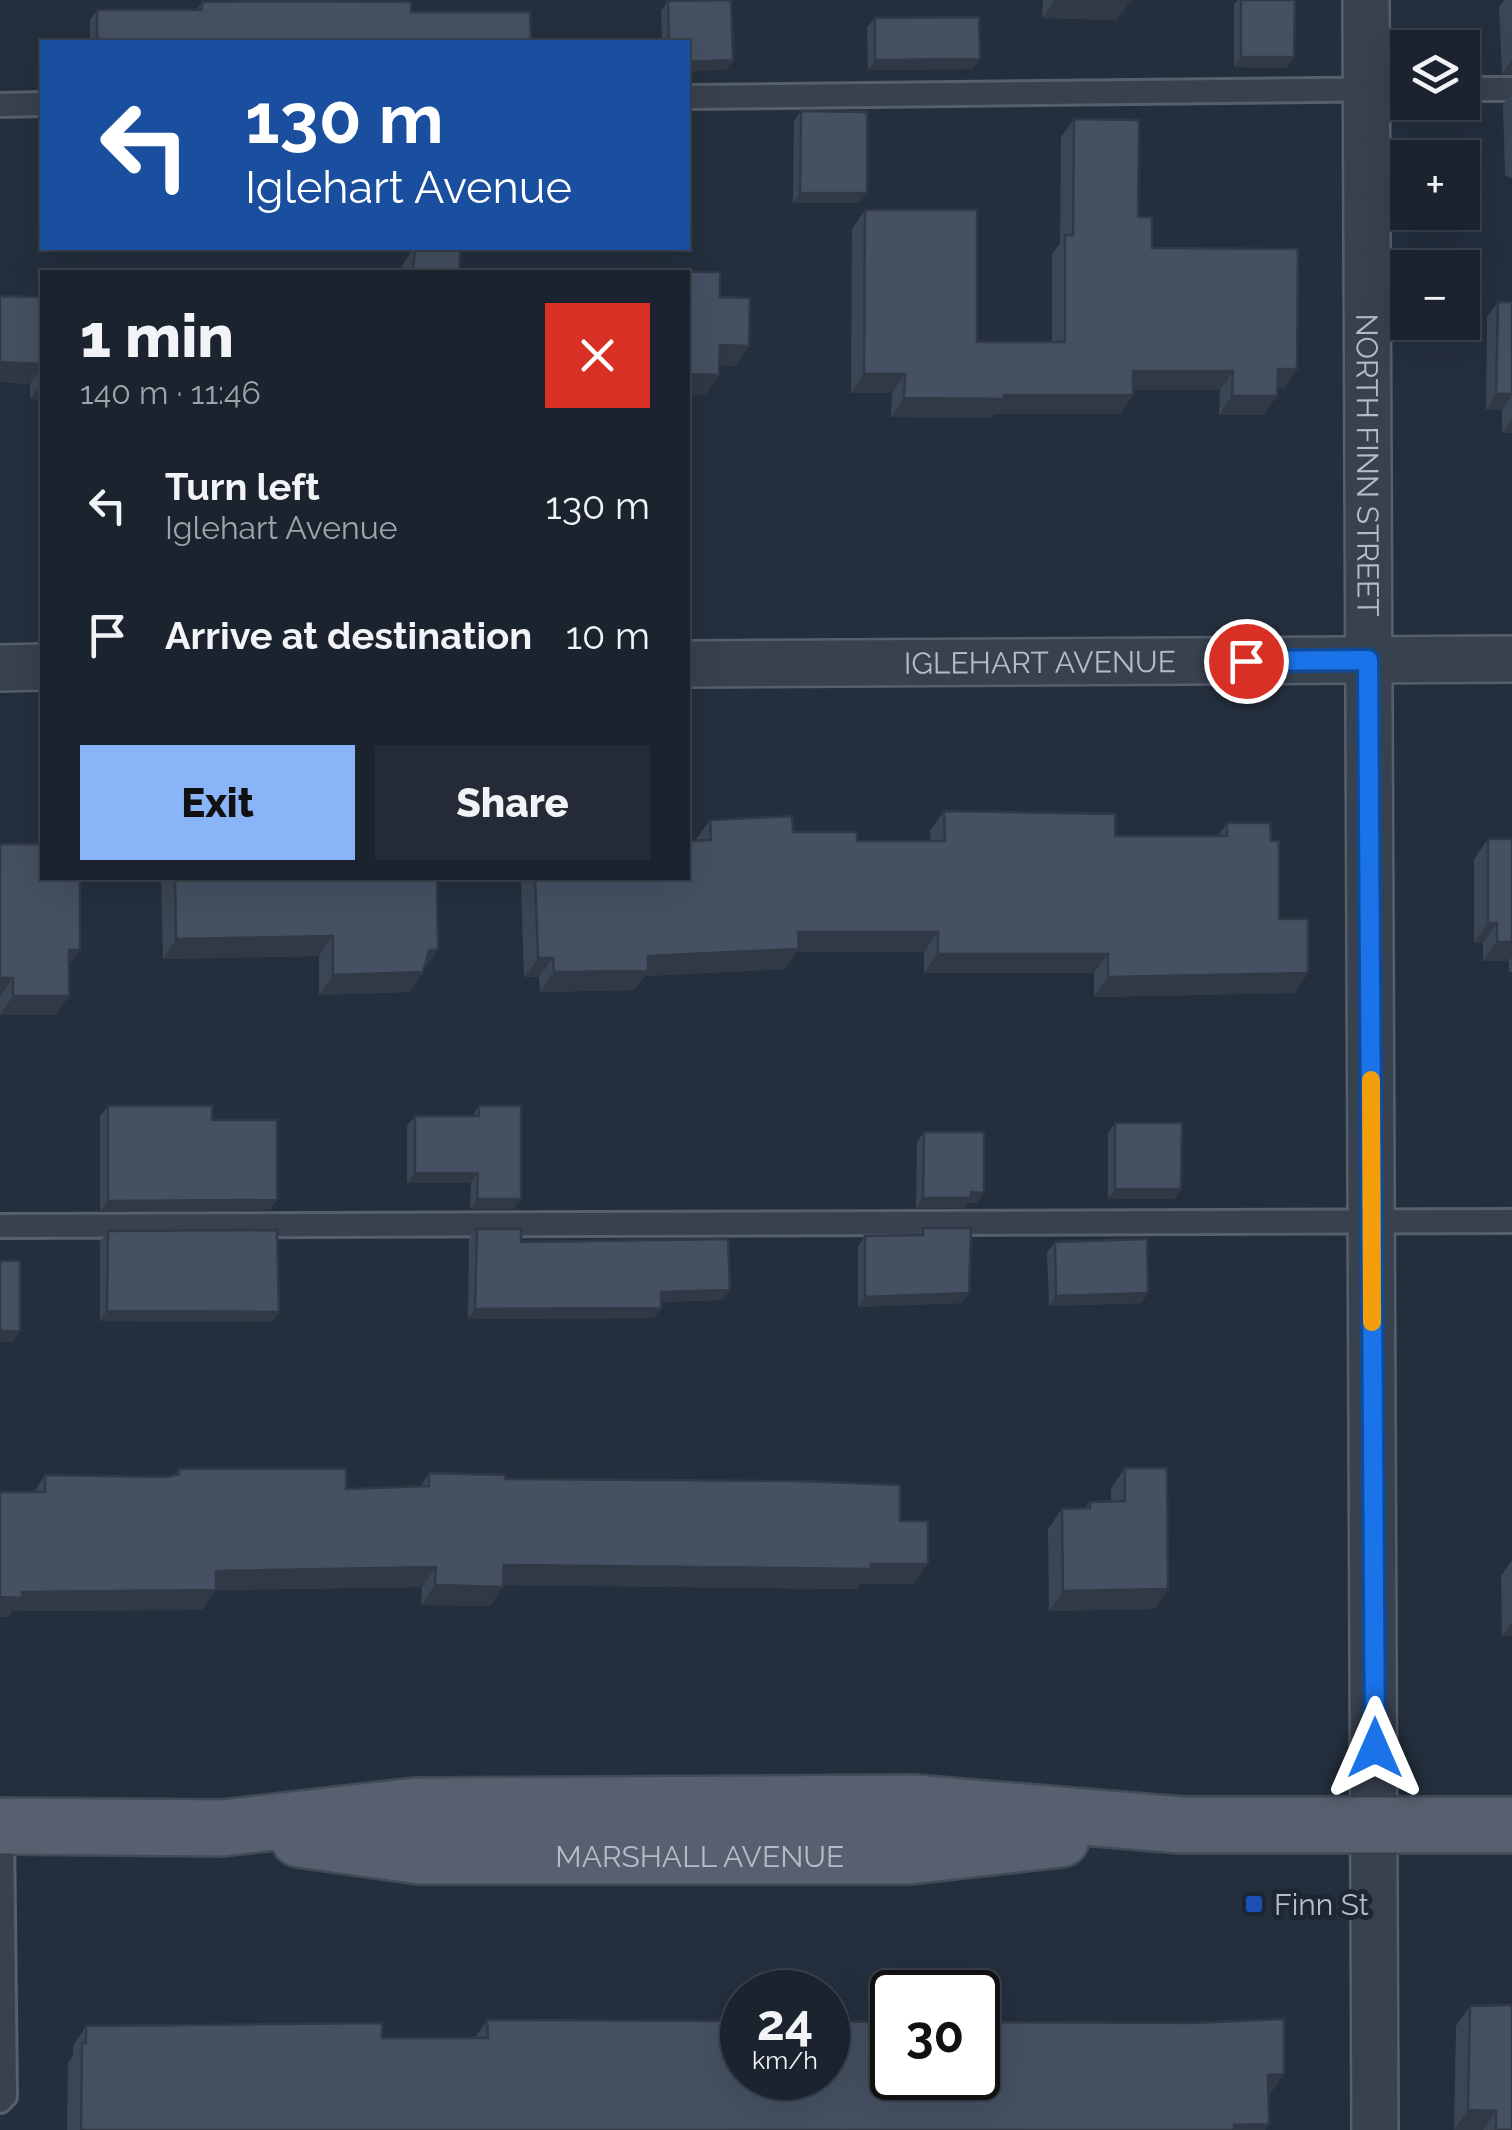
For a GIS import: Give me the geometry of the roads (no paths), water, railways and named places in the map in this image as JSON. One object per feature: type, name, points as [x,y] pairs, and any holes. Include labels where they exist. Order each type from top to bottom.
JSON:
[{"type":"main road","name":"MARSHALL AVENUE","points":[[1,1826],[222,1828],[415,1806],[874,1803],[1181,1825],[1512,1825]]},
{"type":"street","name":"NORTH FINN STREET","points":[[1366,0],[1386,88],[1368,660],[1376,1825],[1374,2130]]},
{"type":"street","name":"IGLEHART AVENUE","points":[[690,664],[1512,659]]},
{"type":"street","points":[[0,668],[40,667]]},
{"type":"lane","points":[[690,96],[1386,88]]},
{"type":"lane","points":[[1480,89],[1512,89]]},
{"type":"lane","points":[[0,105],[40,104]]},
{"type":"lane","points":[[0,1226],[1512,1222]]},
{"type":"lane","points":[[0,2101],[5,2096],[1,1826]]},
{"type":"place","name":"Finn St","points":[[1254,1904]]}]
